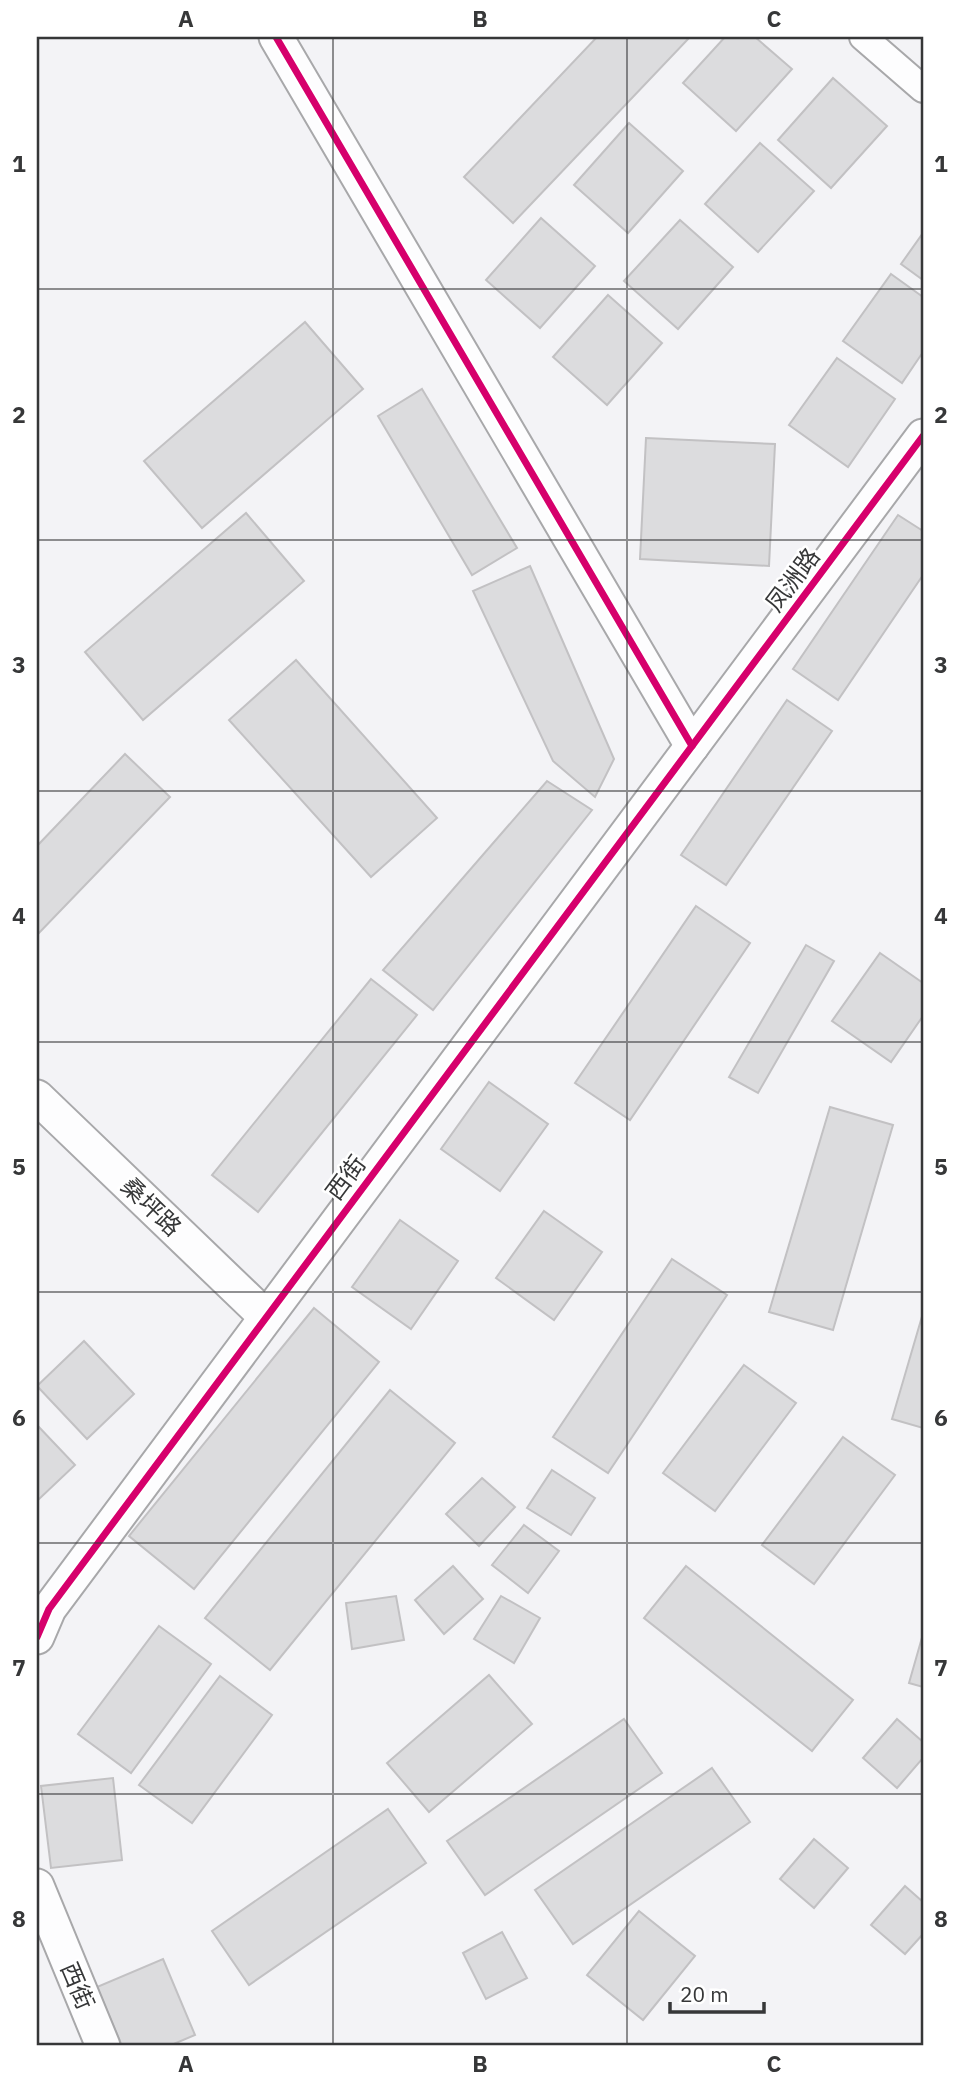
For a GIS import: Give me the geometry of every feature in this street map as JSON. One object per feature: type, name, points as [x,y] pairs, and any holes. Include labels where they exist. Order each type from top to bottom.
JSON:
[{"type":"street","points":[[276,37],[692,746]]},
{"type":"street","points":[[863,37],[923,89]]},
{"type":"street","name":"凤洲路","points":[[692,746],[923,436]]},
{"type":"street","name":"西街","points":[[37,1637],[49,1609],[692,746]]},
{"type":"street","name":"桑坪路","points":[[37,1097],[266,1317]]},
{"type":"street","name":"西街","points":[[40,1903],[103,2046]]},
{"type":"building","points":[[597,37],[690,37],[513,223],[464,177]]},
{"type":"building","points":[[725,37],[755,37],[792,69],[736,131],[683,83]]},
{"type":"building","points":[[833,78],[887,126],[831,188],[778,140]]},
{"type":"building","points":[[629,123],[683,171],[628,233],[574,185]]},
{"type":"building","points":[[760,143],[814,191],[758,252],[705,204]]},
{"type":"building","points":[[541,218],[595,266],[540,328],[486,280]]},
{"type":"building","points":[[680,220],[733,267],[678,329],[624,281]]},
{"type":"building","points":[[923,233],[923,280],[901,264]]},
{"type":"building","points":[[891,274],[923,297],[923,352],[902,383],[843,341]]},
{"type":"building","points":[[608,295],[662,343],[607,405],[553,357]]},
{"type":"building","points":[[305,322],[363,389],[202,528],[144,461]]},
{"type":"building","points":[[837,358],[895,399],[848,467],[789,425]]},
{"type":"building","points":[[422,389],[517,548],[472,575],[378,416]]},
{"type":"building","points":[[646,438],[775,444],[769,566],[640,559]]},
{"type":"building","points":[[246,513],[304,581],[143,720],[85,652]]},
{"type":"building","points":[[898,515],[923,531],[923,575],[838,700],[793,669]]},
{"type":"building","points":[[530,566],[614,759],[595,797],[553,761],[473,591]]},
{"type":"building","points":[[296,660],[437,818],[371,877],[229,720]]},
{"type":"building","points":[[787,700],[832,731],[726,885],[681,855]]},
{"type":"building","points":[[125,754],[170,797],[37,935],[37,846]]},
{"type":"building","points":[[547,781],[592,810],[433,1010],[383,970]]},
{"type":"building","points":[[696,906],[750,943],[630,1120],[575,1083]]},
{"type":"building","points":[[806,945],[834,961],[758,1093],[729,1077]]},
{"type":"building","points":[[880,953],[923,983],[923,1016],[891,1062],[832,1021]]},
{"type":"building","points":[[371,979],[417,1015],[258,1212],[212,1175]]},
{"type":"building","points":[[489,1082],[548,1124],[500,1191],[441,1149]]},
{"type":"building","points":[[830,1107],[893,1125],[833,1330],[769,1312]]},
{"type":"building","points":[[544,1211],[602,1252],[554,1320],[496,1278]]},
{"type":"building","points":[[400,1220],[458,1261],[411,1329],[352,1287]]},
{"type":"building","points":[[672,1259],[727,1295],[608,1473],[553,1437]]},
{"type":"building","points":[[314,1308],[379,1362],[194,1589],[129,1536]]},
{"type":"building","points":[[923,1313],[923,1428],[892,1419]]},
{"type":"building","points":[[84,1341],[134,1394],[87,1439],[37,1386]]},
{"type":"building","points":[[744,1365],[796,1403],[715,1511],[663,1473]]},
{"type":"building","points":[[390,1390],[455,1443],[270,1670],[205,1618]]},
{"type":"building","points":[[37,1425],[75,1465],[37,1501]]},
{"type":"building","points":[[843,1437],[895,1475],[814,1584],[762,1545]]},
{"type":"building","points":[[552,1470],[595,1498],[571,1535],[527,1508]]},
{"type":"building","points":[[482,1478],[515,1507],[479,1546],[446,1514]]},
{"type":"building","points":[[524,1525],[559,1551],[528,1593],[492,1565]]},
{"type":"building","points":[[453,1566],[483,1599],[444,1634],[415,1600]]},
{"type":"building","points":[[686,1566],[853,1700],[812,1751],[644,1618]]},
{"type":"building","points":[[396,1596],[404,1640],[352,1649],[346,1603]]},
{"type":"building","points":[[501,1596],[540,1618],[514,1663],[474,1639]]},
{"type":"building","points":[[159,1626],[211,1664],[131,1773],[78,1734]]},
{"type":"building","points":[[923,1634],[923,1687],[909,1683]]},
{"type":"building","points":[[489,1675],[532,1724],[429,1812],[387,1763]]},
{"type":"building","points":[[220,1676],[272,1715],[192,1823],[139,1785]]},
{"type":"building","points":[[624,1719],[662,1773],[485,1895],[447,1841]]},
{"type":"building","points":[[897,1719],[923,1742],[923,1758],[897,1788],[863,1758]]},
{"type":"building","points":[[712,1768],[750,1822],[573,1944],[535,1890]]},
{"type":"building","points":[[113,1778],[122,1860],[51,1868],[41,1786]]},
{"type":"building","points":[[388,1809],[426,1863],[249,1985],[212,1931]]},
{"type":"building","points":[[814,1839],[848,1868],[814,1908],[780,1879]]},
{"type":"building","points":[[905,1886],[923,1902],[923,1934],[905,1954],[871,1925]]},
{"type":"building","points":[[639,1911],[695,1956],[643,2020],[587,1975]]},
{"type":"building","points":[[502,1932],[527,1978],[486,1999],[463,1953]]},
{"type":"building","points":[[163,1959],[195,2035],[169,2046],[122,2046],[97,1987]]},
{"type":"cycle path","points":[[276,37],[692,746]]},
{"type":"cycle path","points":[[37,1637],[49,1609],[923,436]]}]
